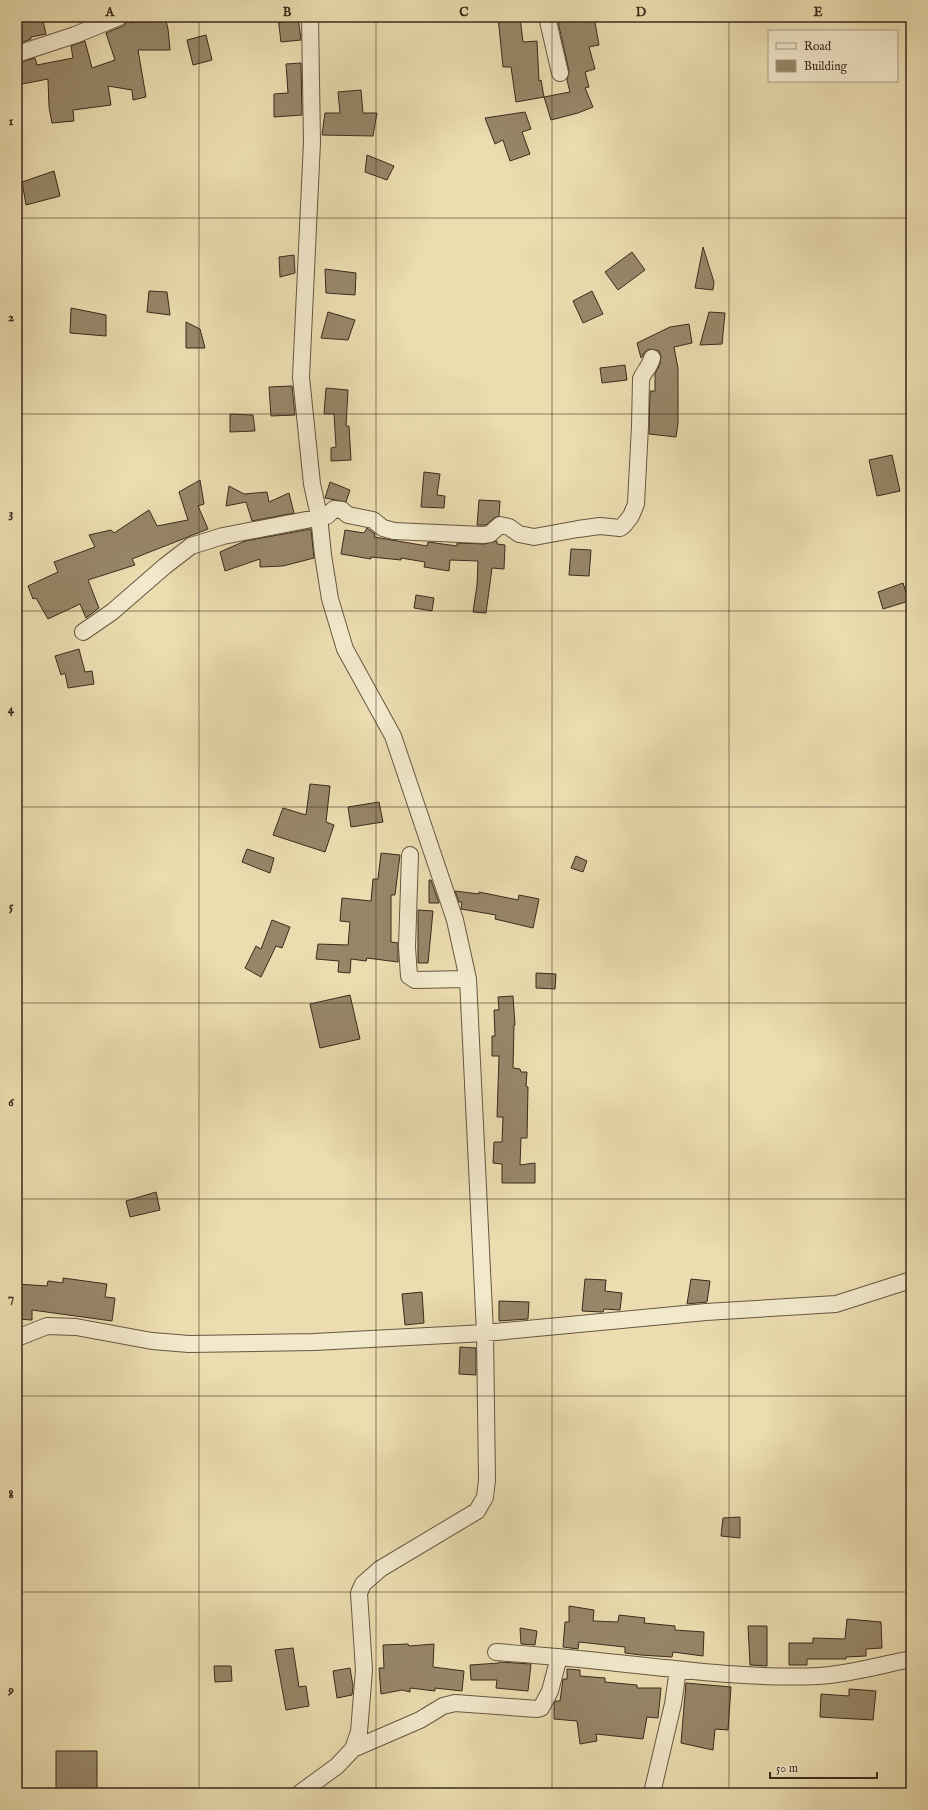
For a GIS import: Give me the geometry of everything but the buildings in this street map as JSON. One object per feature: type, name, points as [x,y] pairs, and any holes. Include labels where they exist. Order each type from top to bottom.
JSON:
[{"type":"street","points":[[17,54],[75,35],[119,17]]},
{"type":"street","points":[[310,17],[312,142],[301,377],[312,484],[319,516],[330,599],[345,649],[393,736],[455,920],[468,980],[485,1333],[487,1480],[485,1497],[477,1510],[380,1569],[363,1584],[359,1593],[364,1670],[359,1732],[353,1749]]},
{"type":"street","points":[[547,17],[560,73]]},
{"type":"street","points":[[83,632],[112,612],[164,566],[191,546],[222,536],[319,516],[327,516],[334,509],[338,509],[348,515],[373,520],[386,530],[452,535],[490,534],[500,525],[509,527],[519,534],[534,537],[592,527],[620,528],[631,516],[636,504],[641,379],[643,373],[650,366],[652,358]]},
{"type":"street","points":[[410,855],[407,947],[409,976],[415,980],[468,980]]},
{"type":"street","points":[[17,1338],[47,1326],[76,1327],[152,1341],[189,1344],[314,1342],[485,1333],[706,1312],[836,1304],[911,1280]]},
{"type":"street","points":[[496,1652],[559,1657],[678,1670],[774,1676],[820,1676],[911,1659]]},
{"type":"street","points":[[300,1793],[337,1766],[353,1749],[420,1720],[447,1704],[455,1703],[541,1708],[550,1691],[559,1657]]},
{"type":"street","points":[[652,1793],[673,1704],[678,1670]]}]
